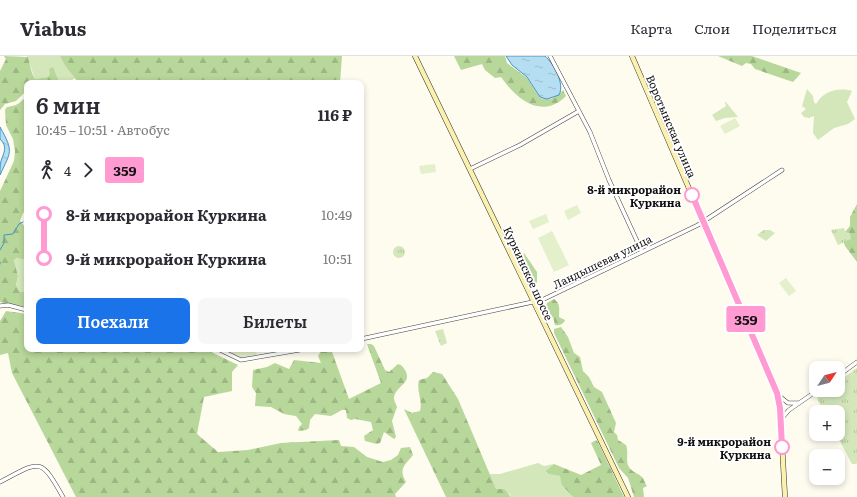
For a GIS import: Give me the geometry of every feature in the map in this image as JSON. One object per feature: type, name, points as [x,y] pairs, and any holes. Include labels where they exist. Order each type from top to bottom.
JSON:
[{"type":"main road","name":"Куркинское шоссе","points":[[415,56],[628,497]]},
{"type":"main road","name":"Воротынская улица","points":[[632,56],[777,393],[781,419],[785,497]]},
{"type":"street","points":[[550,56],[590,132],[609,180],[642,252]]},
{"type":"street","points":[[470,169],[520,145],[579,111]]},
{"type":"street","name":"Ландышевая улица","points":[[364,338],[533,303],[642,252],[703,221],[782,170]]},
{"type":"street","points":[[0,306],[8,305],[24,309]]},
{"type":"street","points":[[224,352],[241,360],[288,352]]},
{"type":"street","points":[[845,371],[857,362]]},
{"type":"street","points":[[777,393],[788,403],[799,403]]},
{"type":"street","points":[[781,419],[809,396]]},
{"type":"street","points":[[0,482],[28,467],[38,466],[50,474],[63,497]]},
{"type":"green space","points":[[4,56],[28,57],[35,79],[48,77],[50,74],[49,69],[53,67],[59,80],[24,80],[24,93],[16,101],[5,104],[0,110],[0,71],[6,59]]},
{"type":"green space","points":[[27,56],[60,56],[75,78],[72,80],[59,80],[55,71],[48,77],[35,79]]},
{"type":"green space","points":[[60,56],[342,56],[340,80],[76,80]]},
{"type":"green space","points":[[454,56],[505,56],[507,63],[527,78],[540,98],[553,98],[563,90],[566,96],[557,103],[548,106],[539,107],[530,104],[515,93],[501,77],[495,78],[485,70],[482,64],[461,70]]},
{"type":"green space","points":[[718,56],[752,56],[801,73],[793,82],[755,69],[751,64],[746,63],[742,66]]},
{"type":"green space","points":[[807,89],[813,96],[816,104],[823,96],[831,91],[852,91],[847,102],[855,119],[848,124],[834,128],[818,140],[813,133],[814,116],[809,118],[804,117],[801,113],[806,109],[802,106]]},
{"type":"green space","points":[[24,99],[24,212],[20,221],[24,226],[24,260],[17,258],[14,260],[18,276],[16,285],[20,292],[24,292],[24,306],[0,302],[0,191],[14,161],[15,151],[13,139],[6,125],[5,110],[7,107],[18,104]]},
{"type":"green space","points":[[725,101],[738,117],[725,118],[716,121],[712,115],[726,106]]},
{"type":"green space","points":[[735,118],[740,126],[725,134],[720,126]]},
{"type":"green space","points":[[435,164],[436,172],[421,174],[419,166]]},
{"type":"green space","points":[[857,204],[857,262],[845,246],[843,240],[844,233],[850,226],[850,217]]},
{"type":"green space","points":[[577,205],[581,213],[568,220],[564,211]]},
{"type":"green space","points":[[546,214],[549,222],[533,229],[529,221]]},
{"type":"green space","points":[[844,228],[845,232],[850,233],[851,239],[838,245],[831,230]]},
{"type":"green space","points":[[764,230],[770,230],[775,233],[766,241],[757,235]]},
{"type":"green space","points":[[552,231],[569,265],[554,272],[538,238]]},
{"type":"green space","points":[[397,246],[401,246],[405,252],[401,258],[397,258],[393,254],[393,250]]},
{"type":"green space","points":[[524,253],[537,272],[537,286],[531,285],[526,268],[521,260]]},
{"type":"green space","points":[[17,258],[24,260],[24,292],[20,292],[16,285],[18,276],[14,260]]},
{"type":"green space","points":[[786,278],[796,291],[789,296],[779,283]]},
{"type":"green space","points":[[554,299],[559,305],[559,317],[565,320],[562,324],[558,325],[555,325],[553,317],[548,317],[544,310],[547,303]]},
{"type":"green space","points":[[6,311],[24,314],[24,352],[211,352],[238,365],[232,372],[232,391],[204,397],[197,434],[218,452],[248,450],[281,443],[339,440],[341,446],[354,447],[367,457],[383,462],[391,460],[398,455],[401,448],[410,447],[413,455],[403,470],[406,482],[395,494],[396,497],[76,497],[12,373],[8,353],[0,355],[0,321]]},
{"type":"green space","points":[[561,327],[568,337],[574,353],[580,357],[583,371],[589,377],[594,387],[602,392],[616,423],[614,432],[617,435],[618,440],[626,445],[628,465],[632,471],[642,477],[647,486],[643,488],[644,497],[634,497],[628,478],[619,468],[554,333],[554,329]]},
{"type":"green space","points":[[443,329],[447,343],[441,346],[435,331]]},
{"type":"green space","points":[[367,344],[374,346],[385,370],[389,372],[398,364],[403,367],[407,374],[407,378],[397,390],[394,398],[397,407],[392,421],[396,437],[394,439],[384,432],[380,443],[377,444],[365,441],[364,436],[373,430],[371,422],[355,419],[351,420],[347,418],[346,410],[342,410],[331,416],[315,414],[310,420],[309,428],[298,431],[302,424],[296,416],[284,414],[271,407],[255,406],[256,393],[252,387],[253,370],[267,367],[275,363],[289,369],[294,360],[321,363],[318,356],[320,352],[332,352],[349,399],[381,383]]},
{"type":"green space","points":[[227,352],[256,352],[257,357],[241,358]]},
{"type":"green space","points":[[857,368],[856,464],[852,464],[840,441],[845,441],[845,405],[820,405],[817,398],[845,397],[845,377]]},
{"type":"green space","points":[[433,372],[442,374],[458,399],[496,489],[504,489],[511,497],[446,497],[404,409],[412,413],[420,411],[421,403],[418,388],[419,380],[427,378]]},
{"type":"green space","points":[[596,440],[624,497],[573,497],[562,485],[560,476],[548,474],[546,471],[554,464],[581,475],[601,465],[591,443]]},
{"type":"green space","points":[[538,463],[544,466],[554,464],[546,472],[548,474],[560,476],[573,497],[511,497],[510,494],[496,489],[489,474],[500,474]]},
{"type":"water","points":[[506,56],[545,56],[558,74],[561,85],[559,95],[547,99],[540,97],[527,77],[512,65]]},
{"type":"water","points":[[0,127],[9,147],[9,156],[0,175],[5,147],[0,139]]},
{"type":"waterway","points":[[0,250],[4,243],[4,235],[13,234],[19,224],[23,222]]},
{"type":"bus line","name":"359","points":[[692,195],[777,393],[780,408],[782,447]]},
{"type":"place","name":"8-й микрорайон Куркина","points":[[692,195]]},
{"type":"place","name":"9-й микрорайон Куркина","points":[[782,447]]}]
